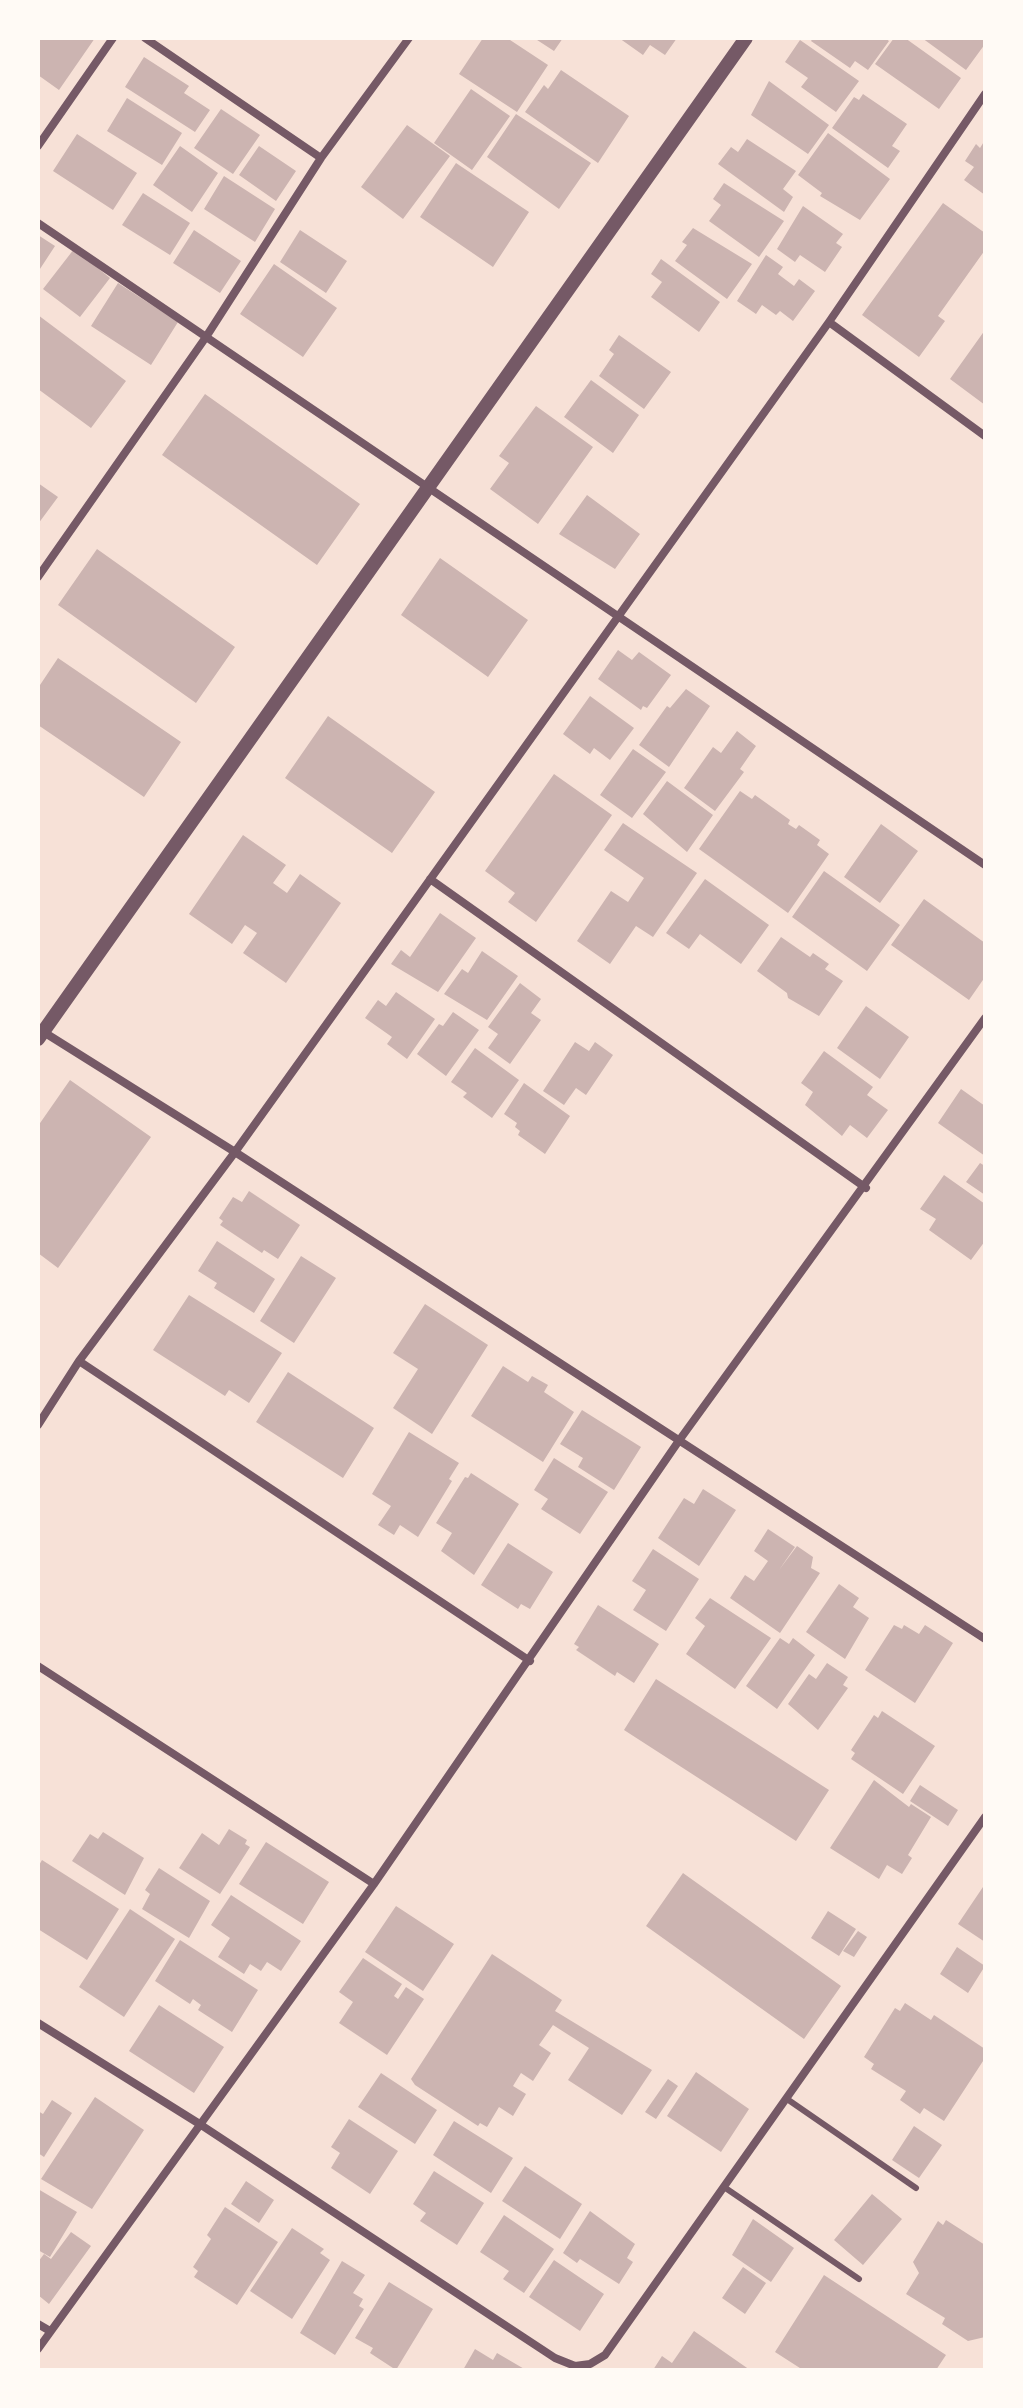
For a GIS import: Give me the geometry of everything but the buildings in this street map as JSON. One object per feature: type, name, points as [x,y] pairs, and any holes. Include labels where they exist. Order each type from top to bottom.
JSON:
[{"type":"street","points":[[38,146],[113,38]]},
{"type":"street","points":[[145,38],[321,158]]},
{"type":"street","points":[[38,577],[206,337],[321,158],[409,38]]},
{"type":"street","points":[[746,38],[40,1033],[235,1152],[985,1639]]},
{"type":"street","points":[[38,1425],[79,1361],[235,1152],[616,615],[829,322],[985,94]]},
{"type":"street","points":[[38,223],[985,865]]},
{"type":"street","points":[[829,322],[985,436]]},
{"type":"street","points":[[430,879],[866,1188]]},
{"type":"street","points":[[38,2349],[198,2123],[374,1884],[678,1442],[866,1188],[985,1018]]},
{"type":"street","points":[[79,1361],[530,1661]]},
{"type":"street","points":[[38,1666],[374,1884]]},
{"type":"street","points":[[38,2023],[198,2123],[555,2358],[575,2366],[605,2355],[985,1817]]},
{"type":"street","points":[[38,2324],[50,2331]]},
{"type":"lane","points":[[787,2099],[916,2188]]},
{"type":"lane","points":[[724,2187],[859,2279]]}]
